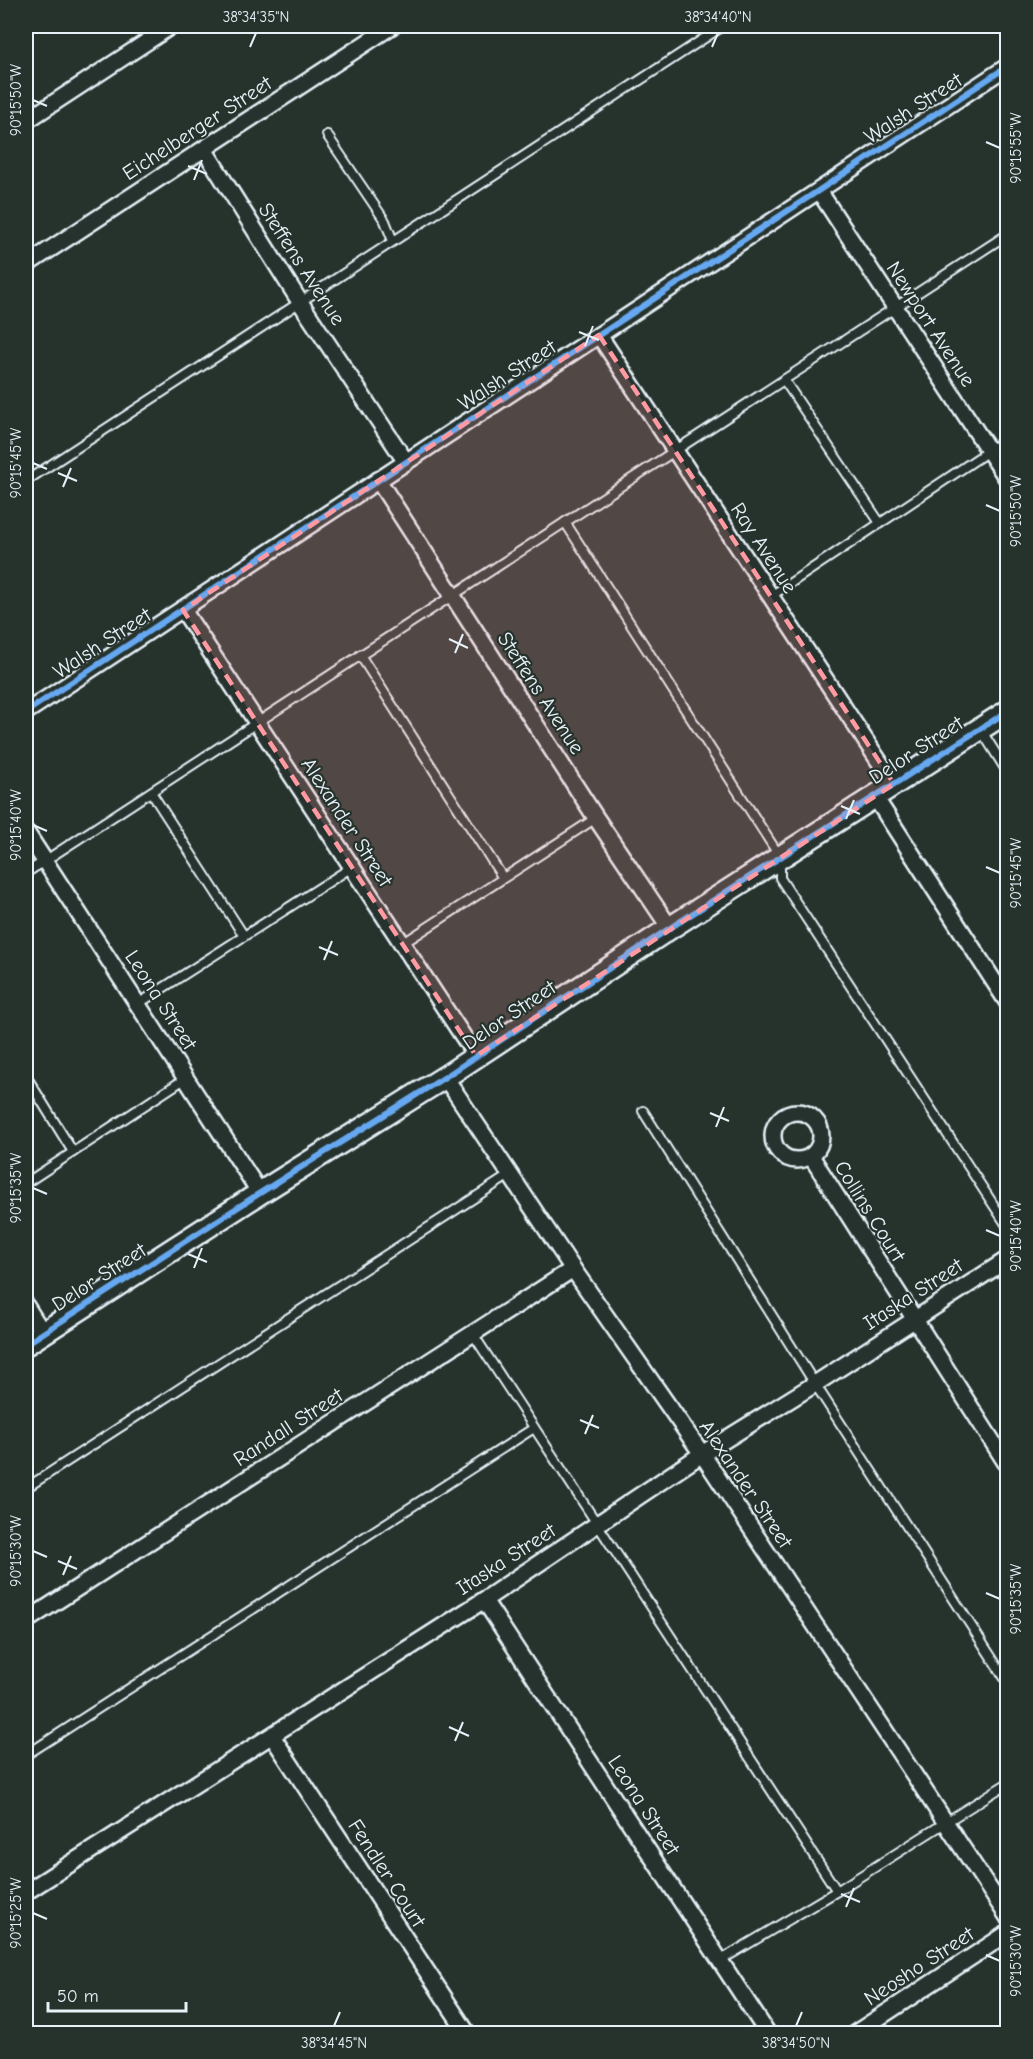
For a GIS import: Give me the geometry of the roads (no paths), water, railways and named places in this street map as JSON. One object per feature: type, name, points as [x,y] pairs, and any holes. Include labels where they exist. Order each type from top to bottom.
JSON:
[{"type":"street","points":[[26,121],[171,26]]},
{"type":"street","name":"Eichelberger Street","points":[[26,266],[392,26]]},
{"type":"street","name":"Walsh Street","points":[[26,712],[1008,66]]},
{"type":"street","name":"Steffens Avenue","points":[[204,149],[300,302],[406,462]]},
{"type":"street","name":"Newport Avenue","points":[[819,191],[1008,480]]},
{"type":"street","name":"Ray Avenue","points":[[599,335],[894,784]]},
{"type":"street","name":"Steffens Avenue","points":[[378,480],[596,818],[670,928]]},
{"type":"street","name":"Alexander Street","points":[[183,610],[476,1056]]},
{"type":"street","name":"Delor Street","points":[[34,1338],[445,1077],[670,928],[1008,711]]},
{"type":"street","points":[[875,797],[1008,1003]]},
{"type":"street","name":"Leona Street","points":[[26,832],[260,1193]]},
{"type":"street","name":"Alexander Street","points":[[445,1077],[573,1269],[702,1454],[1008,1917]]},
{"type":"street","name":"Collins Court","points":[[811,1156],[914,1318]]},
{"type":"street","name":"Itaska Street","points":[[26,1892],[484,1600],[702,1454],[1008,1259]]},
{"type":"street","name":"Randall Street","points":[[26,1621],[573,1269]]},
{"type":"street","points":[[26,1306],[34,1338]]},
{"type":"street","points":[[914,1318],[1008,1466]]},
{"type":"street","name":"Leona Street","points":[[484,1600],[722,1960],[768,2034]]},
{"type":"street","name":"Fendler Court","points":[[272,1736],[468,2034]]},
{"type":"street","name":"Neosho Street","points":[[854,2034],[1008,1933]]},
{"type":"lane","points":[[26,481],[723,26]]},
{"type":"lane","points":[[327,135],[385,221],[393,241]]},
{"type":"lane","points":[[26,873],[1007,234]]},
{"type":"lane","points":[[784,380],[880,523]]},
{"type":"lane","points":[[771,596],[1008,438]]},
{"type":"lane","points":[[565,522],[780,857],[780,878],[1008,1227]]},
{"type":"lane","points":[[360,655],[503,878]]},
{"type":"lane","points":[[980,729],[1008,773]]},
{"type":"lane","points":[[151,792],[244,936]]},
{"type":"lane","points":[[402,944],[596,818]]},
{"type":"lane","points":[[138,1004],[352,867]]},
{"type":"lane","points":[[26,1076],[73,1152]]},
{"type":"lane","points":[[26,1183],[186,1078]]},
{"type":"lane","points":[[643,1110],[815,1384],[1008,1683]]},
{"type":"lane","points":[[26,1488],[511,1174]]},
{"type":"lane","points":[[473,1334],[837,1891]]},
{"type":"lane","points":[[26,1755],[534,1428]]},
{"type":"lane","points":[[722,1960],[837,1891],[1008,1783]]}]
